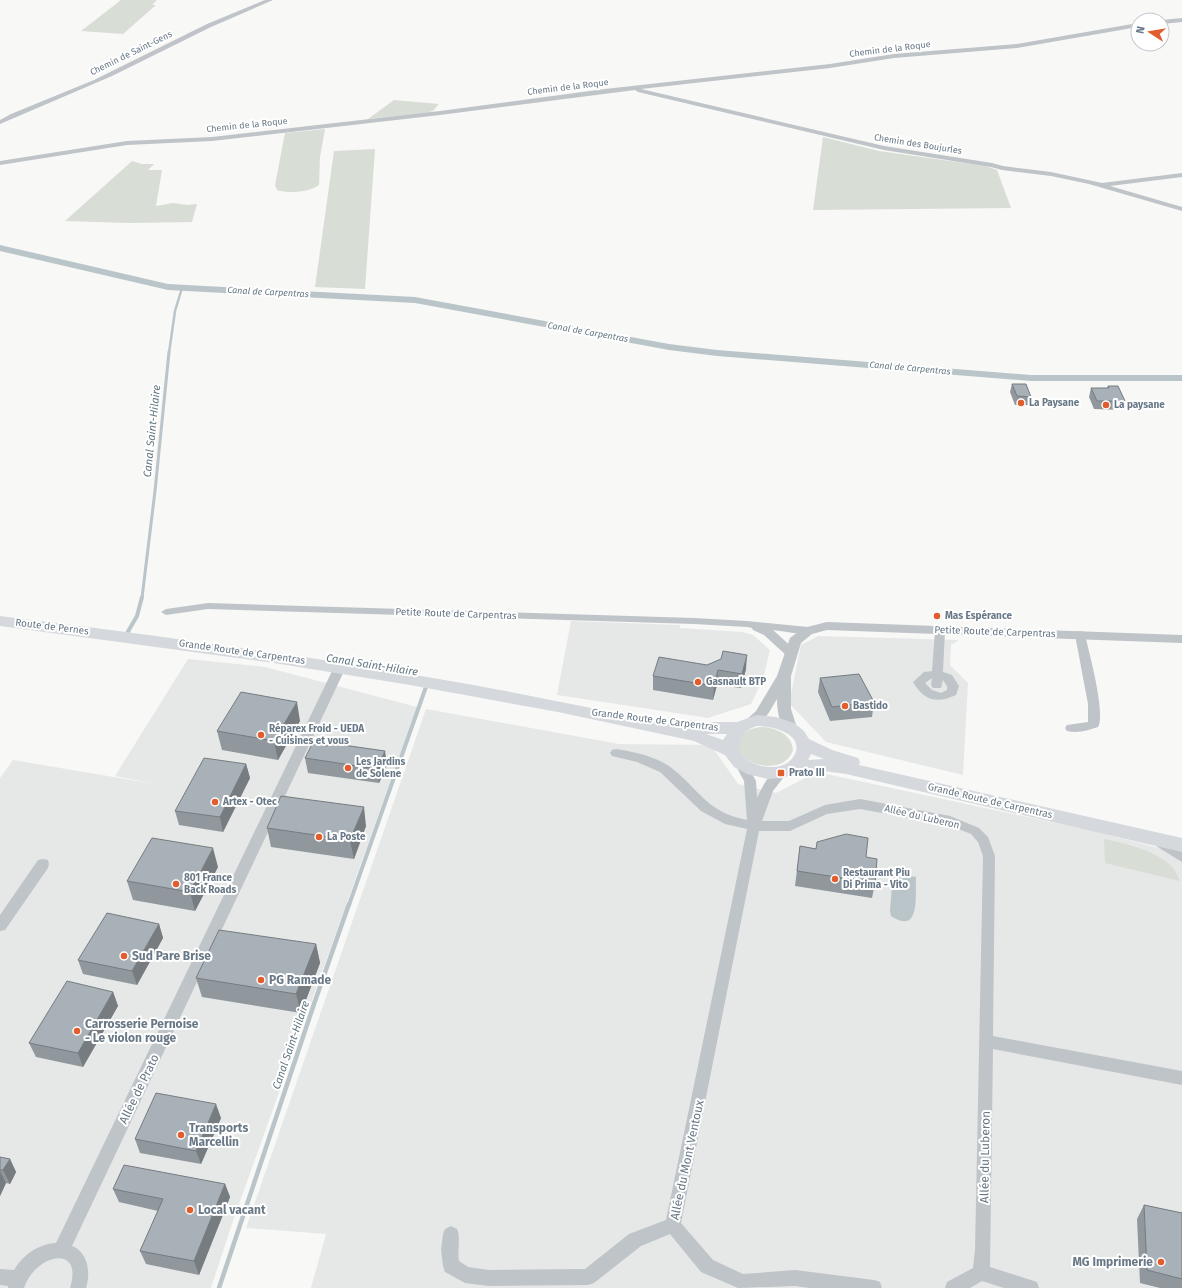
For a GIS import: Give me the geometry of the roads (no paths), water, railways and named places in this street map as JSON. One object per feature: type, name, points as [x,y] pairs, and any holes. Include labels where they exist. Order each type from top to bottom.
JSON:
[{"type":"main road","name":"Route de Pernes","points":[[0,622],[103,633]]},
{"type":"main road","name":"Grande Route de Carpentras","points":[[103,633],[340,667],[570,709],[694,736],[720,745],[730,751]]},
{"type":"main road","name":"Grande Route de Carpentras","points":[[570,709],[719,729],[764,720],[778,722],[798,734],[803,743],[821,752],[846,760],[1182,836]]},
{"type":"main road","name":"Grande Route de Carpentras","points":[[745,725],[733,734],[729,742],[730,751],[742,766],[754,772],[767,774],[781,773],[796,766],[823,765],[846,768],[1182,845]]},
{"type":"main road","points":[[796,766],[803,755],[803,743]]},
{"type":"street","name":"Chemin de Saint-Gens","points":[[0,122],[20,112],[108,76],[229,16],[270,0]]},
{"type":"street","points":[[1170,21],[1182,20]]},
{"type":"street","name":"Chemin de la Roque","points":[[0,162],[126,143],[212,139],[440,113],[628,88],[814,68],[894,56],[1017,46],[1130,27]]},
{"type":"street","name":"Chemin des Boujurles","points":[[628,88],[884,148],[1051,174],[1102,185],[1182,209]]},
{"type":"street","points":[[1102,185],[1182,175]]},
{"type":"street","name":"Petite Route de Carpentras","points":[[166,612],[208,606],[747,624],[808,631]]},
{"type":"street","name":"Petite Route de Carpentras","points":[[747,624],[768,632],[791,653]]},
{"type":"street","name":"Petite Route de Carpentras","points":[[745,725],[761,714],[784,676],[795,641],[808,631],[827,626],[1182,638]]},
{"type":"street","points":[[937,680],[940,630]]},
{"type":"street","points":[[1071,728],[1081,728],[1094,724],[1094,704],[1080,635]]},
{"type":"street","name":"Allée de Prato","points":[[61,1250],[340,667]]},
{"type":"street","name":"Petite Route de Carpentras","points":[[784,676],[784,711],[785,719],[790,728]]},
{"type":"street","name":"Allée du Luberon","points":[[616,753],[640,758],[664,769],[705,808],[729,821],[754,826],[790,826],[825,810],[860,804],[950,821],[975,831],[984,840],[988,856],[983,1250],[981,1272]]},
{"type":"street","name":"Allée du Mont Ventoux","points":[[742,766],[750,781],[754,826]]},
{"type":"street","name":"Allée du Mont Ventoux","points":[[451,1234],[449,1250],[451,1266],[465,1275],[489,1278],[588,1277],[635,1240],[673,1225],[754,826],[765,794],[773,779],[781,773]]},
{"type":"street","points":[[1153,839],[1170,847],[1182,857]]},
{"type":"street","points":[[0,926],[43,864]]},
{"type":"street","points":[[986,1041],[1182,1078]]},
{"type":"street","points":[[673,1225],[707,1266],[743,1282],[795,1278],[874,1288]]},
{"type":"street","points":[[0,1277],[16,1284],[24,1267],[35,1257],[48,1251],[61,1250],[72,1254],[80,1263],[82,1275],[78,1288]]},
{"type":"street","points":[[953,1288],[981,1272],[1031,1288]]},
{"type":"waterway","name":"Canal de Carpentras","points":[[0,248],[168,287],[415,300],[669,347],[717,353],[1031,378],[1182,378]]},
{"type":"waterway","name":"Canal Saint-Hilaire","points":[[169,353],[175,311],[182,288]]},
{"type":"waterway","name":"Canal Saint-Hilaire","points":[[142,598],[155,491],[169,352]]},
{"type":"waterway","name":"Canal Saint-Hilaire","points":[[128,635],[126,635],[137,616],[142,597]]},
{"type":"waterway","name":"Canal Saint-Hilaire","points":[[349,905],[427,684]]},
{"type":"waterway","name":"Canal Saint-Hilaire","points":[[219,1288],[349,904]]},
{"type":"place","name":"La Paysane","points":[[1021,403]]},
{"type":"place","name":"La paysane","points":[[1106,405]]},
{"type":"place","name":"Mas Espérance","points":[[937,616]]},
{"type":"place","name":"Gasnault BTP","points":[[698,682]]},
{"type":"place","name":"Bastido","points":[[845,706]]},
{"type":"place","name":"Réparex Froid - UEDA - Cuisines et vous","points":[[261,735]]},
{"type":"place","name":"Les Jardins de Solene","points":[[348,768]]},
{"type":"place","name":"Prato III","points":[[781,773]]},
{"type":"place","name":"Artex - Otec","points":[[215,802]]},
{"type":"place","name":"La Poste","points":[[319,837]]},
{"type":"place","name":"Restaurant Piu Di Prima - Vito","points":[[835,879]]},
{"type":"place","name":"801 France Back Roads","points":[[176,884]]},
{"type":"place","name":"Sud Pare Brise","points":[[124,956]]},
{"type":"place","name":"PG Ramade","points":[[261,980]]},
{"type":"place","name":"Carrosserie Pernoise - Le violon rouge","points":[[77,1031]]},
{"type":"place","name":"Transports Marcellin","points":[[181,1135]]},
{"type":"place","name":"Local vacant","points":[[190,1210]]},
{"type":"place","name":"MG Imprimerie","points":[[1161,1262]]}]
